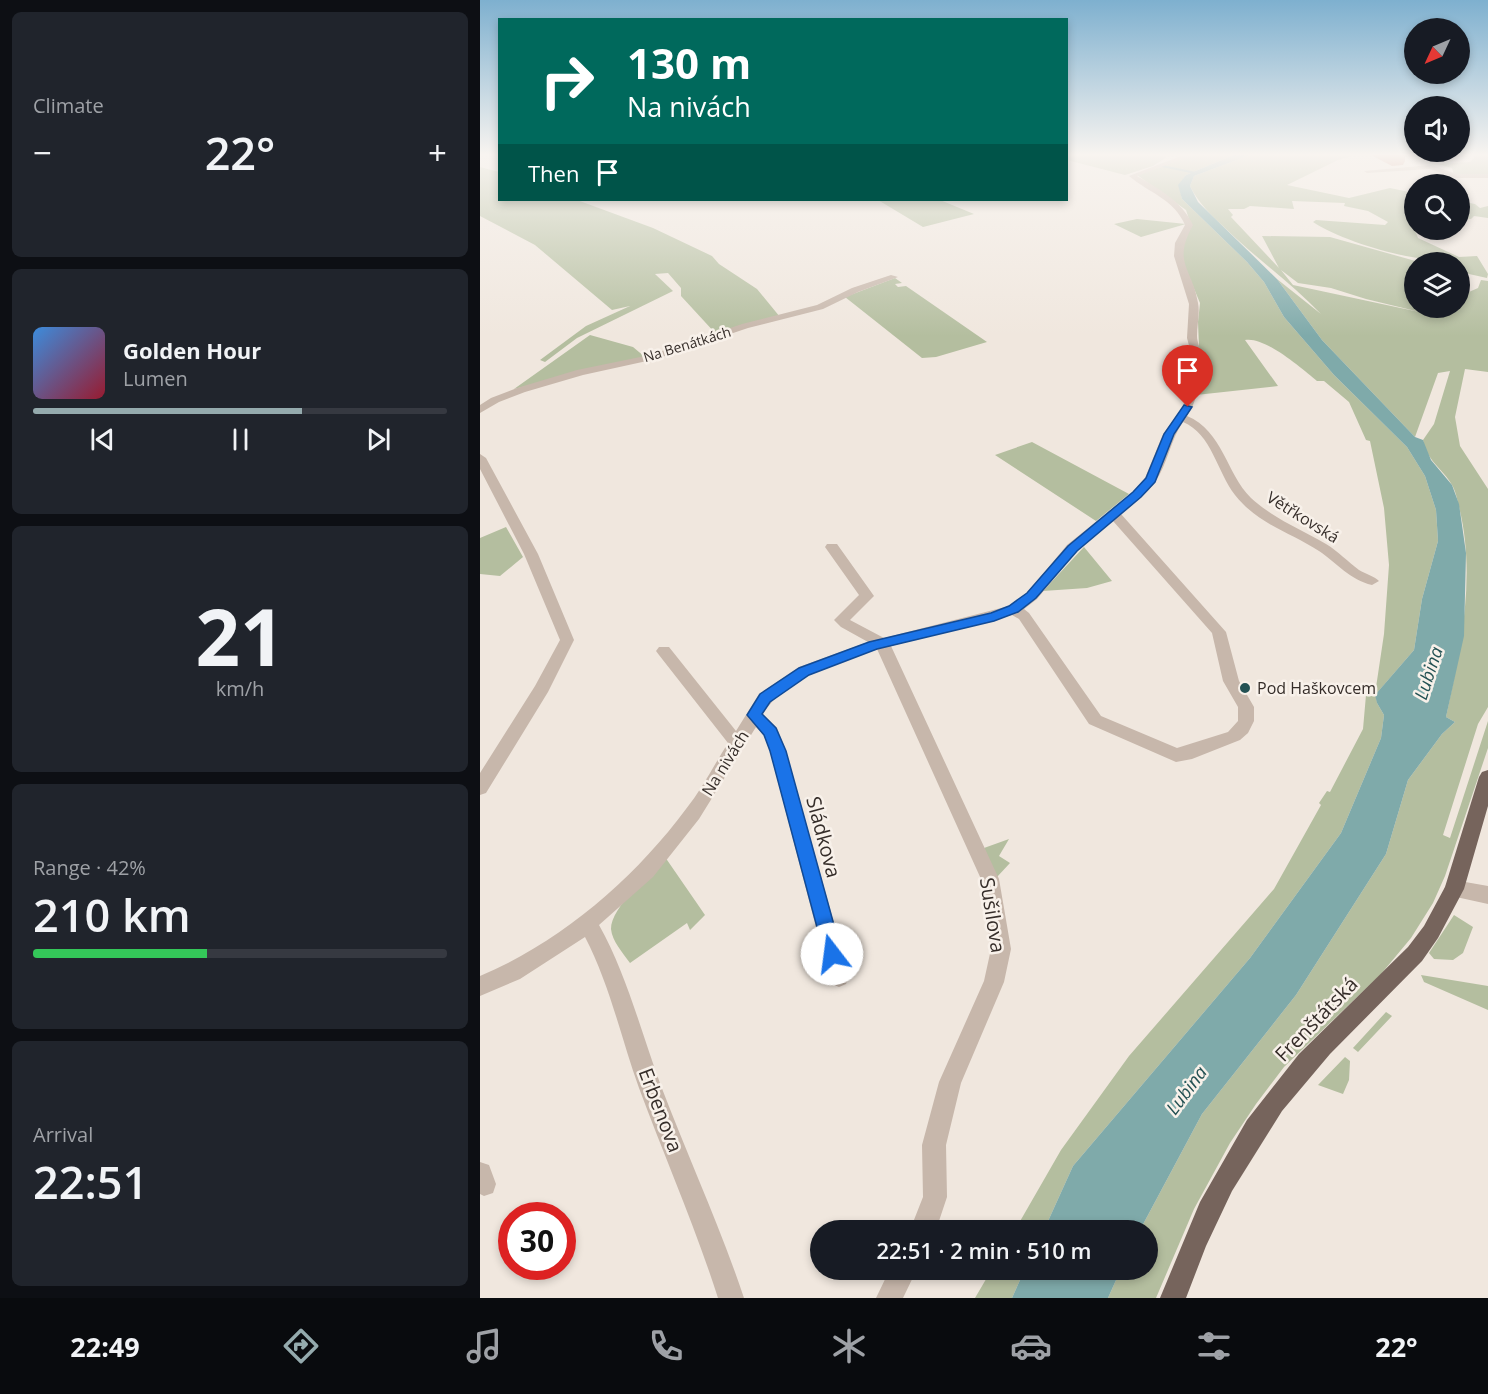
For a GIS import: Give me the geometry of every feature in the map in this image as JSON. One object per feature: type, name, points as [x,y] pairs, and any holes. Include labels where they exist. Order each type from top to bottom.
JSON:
[{"type":"main road","name":"Frenštátská","points":[[1173,1298],[1209,1213],[1233,1166],[1267,1114],[1294,1077],[1415,954],[1431,932],[1454,889],[1488,777]]},
{"type":"street","name":"Na nivách","points":[[480,986],[513,972],[588,923],[646,871],[675,839],[693,814],[765,698],[804,671],[882,644],[1014,609],[1032,596],[1072,548],[1114,514],[1151,479],[1169,434],[1181,417],[1191,396],[1196,371],[1196,353],[1192,338],[1194,303],[1178,255],[1179,243],[1189,225],[1185,215]]},
{"type":"street","name":"Na Benátkách","points":[[480,410],[495,400],[522,390],[581,372],[652,357],[745,326],[795,315],[894,277]]},
{"type":"street","name":"Větřkovská","points":[[1181,417],[1187,418],[1201,429],[1215,447],[1237,489],[1250,503],[1276,523],[1321,546],[1360,577],[1372,581]]},
{"type":"street","points":[[480,458],[531,554],[567,640],[542,688],[480,788]]},
{"type":"street","points":[[1014,609],[1024,616],[1095,720],[1176,755],[1234,736],[1242,729],[1246,721],[1246,707],[1231,681],[1219,632],[1120,518],[1114,514]]},
{"type":"street","points":[[832,547],[867,596],[842,620],[882,644]]},
{"type":"street","name":"Sušilova","points":[[882,644],[990,879],[1002,949],[994,982],[950,1082],[933,1152],[935,1197],[927,1220]]},
{"type":"street","points":[[664,651],[732,738],[740,739]]},
{"type":"street","name":"Sládkova","points":[[754,715],[771,732],[778,751],[839,977]]},
{"type":"street","points":[[1454,889],[1488,895]]},
{"type":"street","name":"Erbenova","points":[[588,923],[602,947],[651,1088],[713,1240],[731,1298]]},
{"type":"street","points":[[889,1298],[898,1280]]},
{"type":"green space","points":[[617,215],[653,228],[712,256],[719,264],[757,289],[780,317],[716,334],[681,296],[681,288],[668,273],[655,274],[673,291],[577,338],[545,362],[540,360],[586,326],[630,306],[612,310],[535,245],[480,216]]},
{"type":"green space","points":[[902,215],[972,215],[923,227]]},
{"type":"green space","points":[[1188,215],[1198,215],[1247,262],[1264,282],[1284,317],[1334,375],[1407,447],[1425,476],[1436,510],[1438,541],[1422,599],[1414,650],[1376,694],[1377,703],[1384,715],[1381,738],[1341,833],[1250,958],[1073,1166],[1049,1220],[1021,1220],[1061,1150],[1129,1056],[1274,889],[1321,805],[1319,803],[1327,791],[1330,792],[1363,729],[1366,695],[1375,694],[1384,634],[1389,565],[1384,508],[1370,441],[1366,440],[1349,402],[1324,381],[1317,381],[1283,354],[1253,340],[1245,340],[1278,386],[1196,395],[1200,372],[1198,322],[1200,303],[1180,255],[1191,225]]},
{"type":"green space","points":[[1211,215],[1233,215],[1231,217],[1279,268],[1262,236],[1330,237],[1404,258],[1404,308],[1331,288],[1298,283],[1281,270],[1293,285],[1404,309],[1404,318],[1470,318],[1470,292],[1478,288],[1481,280],[1488,281],[1488,372],[1465,369],[1455,417],[1460,446],[1488,489],[1488,707],[1478,724],[1443,835],[1450,838],[1488,721],[1488,748],[1445,876],[1433,903],[1411,938],[1381,974],[1284,1067],[1256,1104],[1230,1143],[1194,1209],[1156,1298],[1108,1298],[1116,1280],[1158,1280],[1158,1220],[1145,1220],[1202,1114],[1296,995],[1386,854],[1408,780],[1442,734],[1455,722],[1446,717],[1465,610],[1467,583],[1464,529],[1452,485],[1431,459],[1423,440],[1434,424],[1450,371],[1438,373],[1415,437],[1322,340],[1277,279],[1321,314]]},
{"type":"green space","points":[[1374,215],[1404,215],[1404,240],[1422,240],[1448,252],[1404,252],[1404,255],[1402,255],[1337,235],[1313,222],[1316,220],[1385,225],[1388,222]]},
{"type":"green space","points":[[1470,215],[1488,215],[1488,218],[1474,216],[1471,219]]},
{"type":"green space","points":[[1137,219],[1186,224],[1141,237],[1114,224]]},
{"type":"green space","points":[[1470,256],[1477,256],[1488,274],[1487,278],[1470,274]]},
{"type":"green space","points":[[895,278],[902,283],[895,284],[898,287],[906,286],[987,342],[936,357],[922,358],[845,297]]},
{"type":"green space","points":[[590,335],[633,347],[645,357],[514,389]]},
{"type":"green space","points":[[1032,442],[1129,494],[1096,521],[995,455]]},
{"type":"green space","points":[[506,527],[523,557],[500,576],[480,574],[480,538]]},
{"type":"green space","points":[[1084,547],[1112,581],[1087,588],[1043,591]]},
{"type":"green space","points":[[1009,839],[999,856],[1010,863],[997,877],[984,848]]},
{"type":"green space","points":[[665,857],[705,915],[690,930],[687,923],[630,963],[613,938],[611,929],[613,920],[624,901]]},
{"type":"green space","points":[[1454,915],[1473,927],[1463,953],[1453,960],[1434,959],[1429,953]]},
{"type":"green space","points":[[1421,975],[1488,986],[1488,1010],[1424,982]]},
{"type":"green space","points":[[1386,1012],[1392,1016],[1358,1052],[1353,1048]]},
{"type":"green space","points":[[1345,1057],[1350,1061],[1349,1080],[1343,1094],[1318,1085]]},
{"type":"green space","points":[[986,1280],[1020,1280],[1012,1298],[975,1298]]},
{"type":"water","name":"Lubina","points":[[1198,215],[1211,215],[1277,279],[1322,340],[1415,437],[1423,440],[1431,460],[1452,485],[1459,504],[1466,553],[1464,636],[1446,717],[1455,722],[1442,734],[1408,780],[1386,854],[1296,995],[1202,1114],[1145,1220],[1049,1220],[1073,1166],[1250,958],[1341,833],[1381,738],[1384,715],[1375,695],[1414,650],[1422,599],[1438,541],[1436,510],[1425,476],[1407,447],[1334,375],[1284,317],[1264,282],[1247,262]]},
{"type":"water","points":[[1020,1280],[1116,1280],[1108,1298],[1012,1298]]},
{"type":"place","name":"Pod Haškovcem","points":[[1245,688]]},
{"type":"route","points":[[832,954],[778,751],[771,732],[754,715],[765,698],[804,671],[874,645],[1014,609],[1032,596],[1072,548],[1137,495],[1151,479],[1169,434],[1188,407]]}]
